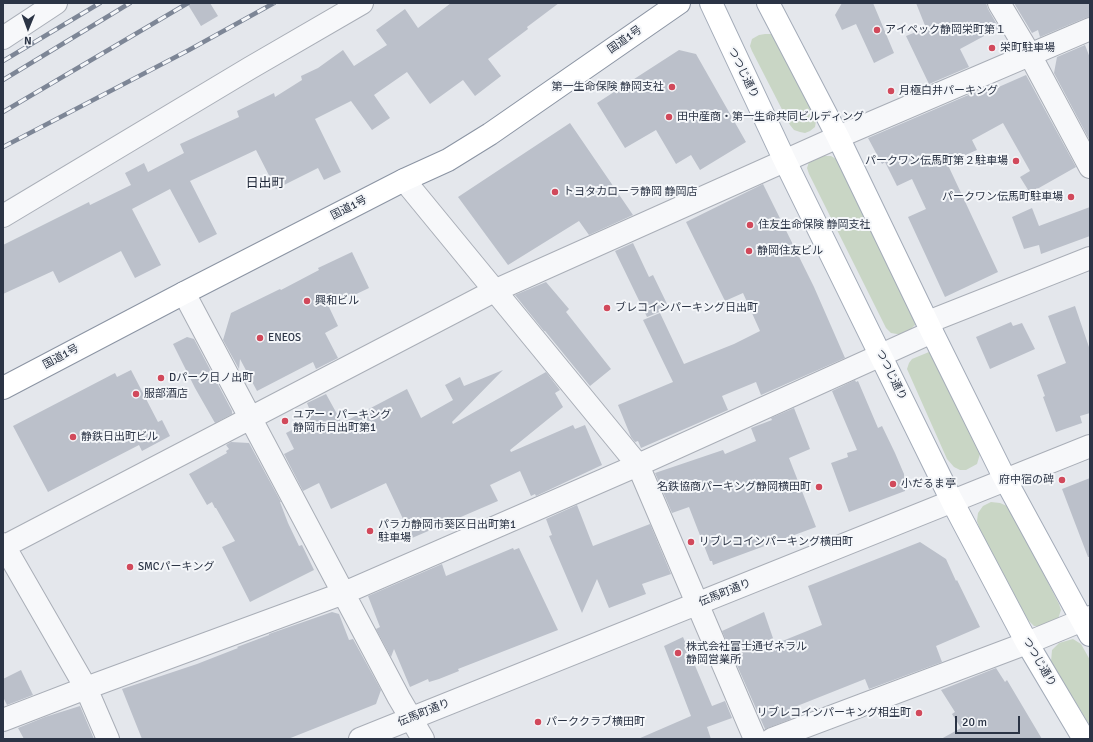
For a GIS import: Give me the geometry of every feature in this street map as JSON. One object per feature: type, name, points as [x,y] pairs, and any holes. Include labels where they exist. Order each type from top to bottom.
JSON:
[{"type":"main road","name":"国道1号","points":[[3,388],[404,180],[448,160],[490,134],[679,3]]},
{"type":"main road","name":"つつじ通り","points":[[711,3],[785,161],[952,501],[1027,643],[1084,739]]},
{"type":"main road","points":[[768,3],[838,137],[1005,479],[1087,624]]},
{"type":"street","points":[[3,38],[56,3]]},
{"type":"street","points":[[3,216],[250,68],[362,3]]},
{"type":"street","points":[[999,3],[1030,55],[1090,167]]},
{"type":"street","points":[[108,739],[86,688],[3,546],[494,291],[838,137],[1090,29]]},
{"type":"street","points":[[404,180],[638,465],[755,739]]},
{"type":"street","points":[[3,720],[344,593],[638,465],[881,354],[930,327],[1090,258]]},
{"type":"street","points":[[184,293],[423,739]]},
{"type":"street","name":"伝馬町通り","points":[[360,739],[1090,446]]},
{"type":"street","points":[[772,739],[1027,643],[1087,624]]},
{"type":"green space","points":[[771,34],[775,38],[815,114],[815,127],[810,131],[805,133],[800,132],[794,130],[790,125],[752,51],[750,46],[752,39],[759,35]]},
{"type":"green space","points":[[824,156],[831,156],[836,159],[913,315],[915,325],[903,334],[891,333],[886,328],[809,174],[807,168],[809,162]]},
{"type":"green space","points":[[929,352],[935,354],[980,454],[977,464],[966,470],[960,470],[954,467],[947,459],[907,369],[912,359]]},
{"type":"green space","points":[[991,502],[1000,503],[1007,506],[1013,514],[1059,604],[1061,610],[1058,619],[1043,626],[1034,626],[1028,620],[980,530],[977,521],[978,513],[983,506]]},
{"type":"green space","points":[[1073,639],[1081,644],[1090,660],[1090,726],[1051,662],[1052,650],[1059,643]]},
{"type":"building","points":[[187,3],[210,3],[218,16],[201,26]]},
{"type":"building","points":[[451,3],[559,3],[527,27],[528,29],[488,59],[501,76],[475,96],[463,80],[430,104],[407,72],[374,95],[390,118],[372,130],[351,101],[315,119],[341,172],[324,180],[318,168],[276,189],[256,150],[190,181],[217,234],[199,243],[170,189],[132,209],[161,265],[135,278],[121,251],[59,283],[53,271],[3,294],[3,245],[89,202],[90,205],[131,185],[125,173],[144,163],[148,172],[184,153],[180,144],[239,117],[237,111],[274,93],[275,97],[302,80],[301,76],[318,68],[343,50],[354,66],[387,45],[376,30],[405,9],[418,28]]},
{"type":"building","points":[[842,3],[873,3],[894,53],[874,63],[856,24],[842,30],[835,15]]},
{"type":"building","points":[[916,3],[986,3],[999,28],[960,49],[969,67],[929,84],[906,36],[926,28]]},
{"type":"building","points":[[1014,3],[1090,3],[1090,17],[1040,37],[1038,30],[1032,33]]},
{"type":"building","points":[[1085,45],[1090,58],[1090,141],[1054,73],[1057,57]]},
{"type":"building","name":"田中産商・第一生命共同ビルディング","points":[[679,50],[696,54],[746,142],[700,170],[691,155],[676,164],[656,130],[625,148],[597,103]]},
{"type":"building","points":[[1026,75],[1076,167],[1030,193],[1020,177],[1030,171],[1003,123],[972,140],[977,150],[947,163],[998,272],[945,297],[908,217],[926,209],[912,179],[897,186],[885,162],[882,164],[868,138],[980,90],[982,92],[993,87],[994,89]]},
{"type":"building","name":"トヨタカローラ静岡 静岡店","points":[[570,123],[633,215],[589,235],[579,221],[508,265],[458,197]]},
{"type":"building","points":[[763,184],[814,287],[845,358],[761,395],[756,382],[722,396],[728,410],[641,448],[638,441],[635,442],[631,437],[618,405],[673,382],[643,320],[660,313],[684,364],[734,344],[760,331],[743,293],[725,301],[686,222]]},
{"type":"building","points":[[1090,207],[1090,236],[1041,254],[1039,245],[1024,249],[1012,217],[1032,208],[1039,226]]},
{"type":"building","points":[[633,243],[649,277],[653,275],[669,308],[647,317],[615,251]]},
{"type":"building","points":[[352,252],[369,288],[329,307],[338,326],[325,333],[338,358],[316,369],[313,362],[257,391],[240,359],[239,369],[223,340],[231,313],[280,289],[281,290],[319,270],[318,268]]},
{"type":"building","points":[[546,282],[569,309],[566,312],[611,369],[590,386],[515,295]]},
{"type":"building","points":[[1075,306],[1090,350],[1090,413],[1080,416],[1082,423],[1056,432],[1043,397],[1045,396],[1037,375],[1066,363],[1048,316]]},
{"type":"building","points":[[1011,322],[1013,326],[1022,323],[1035,349],[990,369],[976,337]]},
{"type":"building","points":[[187,337],[194,339],[232,411],[232,414],[215,423],[195,388],[173,344]]},
{"type":"building","name":"静鉄日出町ビル","points":[[131,370],[158,422],[162,420],[170,436],[142,451],[139,445],[48,492],[13,426],[115,373],[117,377]]},
{"type":"building","points":[[503,370],[452,422],[453,424],[546,372],[560,390],[555,393],[563,407],[510,450],[511,452],[573,425],[575,429],[585,425],[602,465],[536,496],[535,494],[531,496],[520,471],[490,485],[498,501],[412,538],[386,483],[331,509],[319,483],[303,491],[284,454],[294,449],[286,433],[310,421],[305,410],[309,408],[307,403],[326,394],[342,423],[407,389],[421,418],[453,400],[445,385],[460,377],[464,386]]},
{"type":"building","points":[[855,380],[856,382],[858,381],[878,428],[882,426],[895,453],[904,474],[905,491],[849,512],[831,463],[848,457],[847,453],[857,450],[832,391]]},
{"type":"building","points":[[794,408],[810,449],[789,458],[816,527],[713,565],[712,561],[710,561],[689,507],[672,513],[655,473],[723,450],[725,454],[756,441],[751,428],[772,420],[771,418]]},
{"type":"building","points":[[231,442],[249,443],[281,502],[288,523],[299,546],[302,545],[314,570],[250,602],[222,547],[235,541],[212,502],[207,505],[189,474],[227,453],[226,451],[229,449],[226,445]]},
{"type":"building","points":[[1090,478],[1090,557],[1088,557],[1062,489]]},
{"type":"building","points":[[577,505],[593,546],[650,524],[671,574],[642,584],[646,594],[609,608],[597,579],[582,613],[549,536],[552,535],[546,519]]},
{"type":"building","points":[[920,542],[946,559],[980,627],[936,646],[942,662],[869,689],[865,679],[787,710],[791,719],[765,729],[722,631],[764,612],[775,644],[822,625],[808,586]]},
{"type":"building","points":[[513,548],[514,550],[519,548],[558,630],[458,669],[459,671],[439,679],[429,682],[428,679],[410,687],[394,649],[391,657],[376,629],[380,627],[368,596],[442,564],[446,576]]},
{"type":"building","points":[[332,612],[339,614],[349,640],[353,639],[381,690],[376,704],[288,739],[142,739],[122,689],[197,664],[269,634]]},
{"type":"building","points":[[683,637],[712,706],[725,701],[732,718],[707,727],[711,739],[638,739],[691,716],[664,646]]},
{"type":"building","points":[[996,668],[1005,682],[1007,680],[1042,739],[941,739],[961,728],[952,714],[955,712],[941,690]]},
{"type":"building","points":[[21,670],[33,695],[7,705],[3,697],[3,679]]},
{"type":"building","points":[[80,706],[94,739],[24,739],[18,728],[45,717]]},
{"type":"railway","points":[[3,61],[100,3]]},
{"type":"railway","points":[[3,80],[130,3]]},
{"type":"railway","points":[[3,112],[188,3]]},
{"type":"railway","points":[[3,147],[189,50],[274,3]]},
{"type":"place","name":"アイペック静岡栄町第１","points":[[877,30]]},
{"type":"place","name":"栄町駐車場","points":[[992,48]]},
{"type":"place","name":"第一生命保険 静岡支社","points":[[672,87]]},
{"type":"place","name":"月極白井パーキング","points":[[891,91]]},
{"type":"place","name":"田中産商・第一生命共同ビルディング","points":[[669,117]]},
{"type":"place","name":"パークワン伝馬町第２駐車場","points":[[1016,161]]},
{"type":"place","name":"トヨタカローラ静岡 静岡店","points":[[555,192]]},
{"type":"place","name":"パークワン伝馬町駐車場","points":[[1071,197]]},
{"type":"place","name":"住友生命保険 静岡支社","points":[[750,225]]},
{"type":"place","name":"静岡住友ビル","points":[[749,251]]},
{"type":"place","name":"興和ビル","points":[[307,301]]},
{"type":"place","name":"ブレコインパーキング日出町","points":[[607,308]]},
{"type":"place","name":"ENEOS","points":[[260,338]]},
{"type":"place","name":"Dパーク日ノ出町","points":[[161,378]]},
{"type":"place","name":"服部酒店","points":[[136,394]]},
{"type":"place","name":"ユアー・パーキング 静岡市日出町第1","points":[[285,421]]},
{"type":"place","name":"静鉄日出町ビル","points":[[73,437]]},
{"type":"place","name":"府中宿の碑","points":[[1062,480]]},
{"type":"place","name":"小だるま亭","points":[[893,484]]},
{"type":"place","name":"名鉄協商パーキング静岡横田町","points":[[819,487]]},
{"type":"place","name":"パラカ静岡市葵区日出町第1 駐車場","points":[[370,531]]},
{"type":"place","name":"リブレコインパーキング横田町","points":[[691,542]]},
{"type":"place","name":"SMCパーキング","points":[[130,567]]},
{"type":"place","name":"株式会社富士通ゼネラル 静岡営業所","points":[[678,653]]},
{"type":"place","name":"リブレコインパーキング相生町","points":[[919,713]]},
{"type":"place","name":"パーククラブ横田町","points":[[538,722]]},
{"type":"district","name":"日出町","points":[[265,184]]}]
